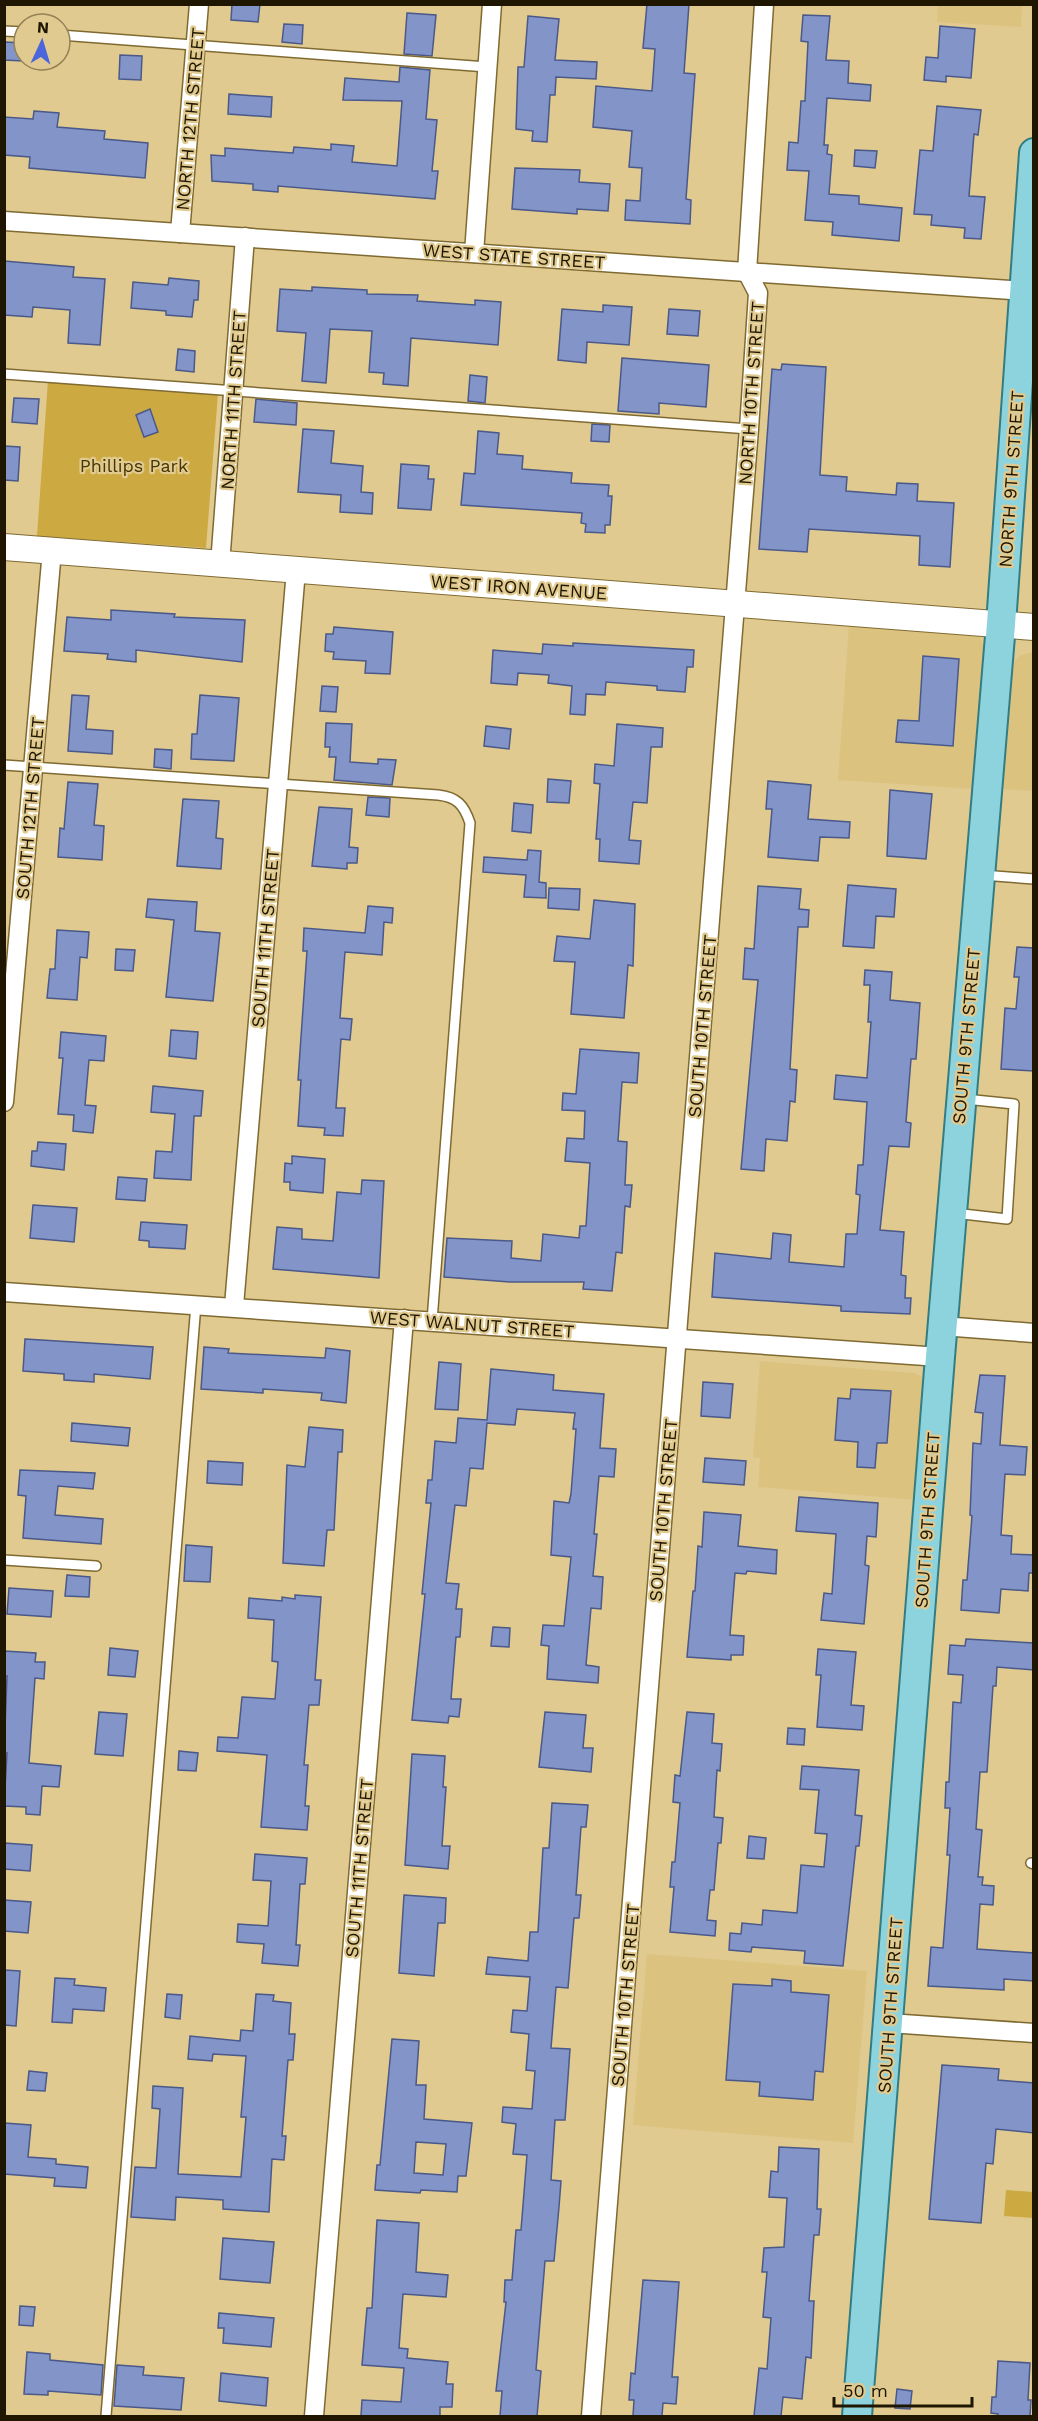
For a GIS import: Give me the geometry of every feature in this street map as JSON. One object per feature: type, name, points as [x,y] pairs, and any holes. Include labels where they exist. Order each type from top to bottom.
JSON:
[{"type":"main road","name":"NORTH 9TH STREET","points":[[1001,624],[1034,153]]},
{"type":"main road","name":"SOUTH 9TH STREET","points":[[857,2416],[942,1326],[1001,624]]},
{"type":"street","name":"NORTH 12TH STREET","points":[[180,233],[199,4]]},
{"type":"street","points":[[474,254],[492,4]]},
{"type":"street","name":"NORTH 10TH STREET","points":[[736,604],[759,293],[747,272],[764,4]]},
{"type":"street","name":"WEST STATE STREET","points":[[4,221],[1023,291]]},
{"type":"street","name":"NORTH 11TH STREET","points":[[220,564],[245,237]]},
{"type":"street","name":"WEST IRON AVENUE","points":[[4,547],[1034,627]]},
{"type":"street","name":"SOUTH 12TH STREET","points":[[4,1102],[12,930],[33,768],[52,550]]},
{"type":"street","name":"SOUTH 11TH STREET","points":[[234,1306],[296,570]]},
{"type":"street","name":"SOUTH 10TH STREET","points":[[591,2416],[736,604]]},
{"type":"street","name":"WEST WALNUT STREET","points":[[4,1292],[234,1306],[940,1357]]},
{"type":"street","name":"SOUTH 11TH STREET","points":[[314,2416],[404,1319]]},
{"type":"street","points":[[942,1326],[1034,1333]]},
{"type":"street","points":[[889,2023],[1034,2033]]},
{"type":"lane","points":[[72,36],[487,67]]},
{"type":"lane","points":[[4,374],[749,429]]},
{"type":"lane","points":[[4,765],[452,797],[465,808],[470,823],[432,1321]]},
{"type":"lane","points":[[980,874],[1034,879]]},
{"type":"lane","points":[[952,1213],[1007,1219],[1014,1104],[961,1099]]},
{"type":"lane","points":[[106,2416],[196,1304]]},
{"type":"lane","points":[[4,1560],[96,1566]]},
{"type":"shaded area","points":[[938,5],[1022,5],[1021,27],[937,22]]},
{"type":"shaded area","points":[[849,625],[970,633],[979,636],[985,649],[975,789],[838,780]]},
{"type":"shaded area","points":[[1034,653],[1033,791],[1002,789],[1014,662],[1019,656]]},
{"type":"shaded area","points":[[760,1361],[914,1373],[922,1377],[927,1399],[919,1500],[758,1487],[760,1458],[753,1457]]},
{"type":"shaded area","points":[[647,1954],[867,1971],[853,2143],[633,2125]]},
{"type":"green space","name":"Phillips Park","points":[[48,380],[218,393],[206,548],[37,536]]},
{"type":"green space","points":[[1006,2190],[1033,2192],[1033,2218],[1004,2216]]},
{"type":"building","points":[[232,4],[260,4],[258,22],[231,20]]},
{"type":"building","points":[[647,4],[689,4],[684,73],[695,74],[686,199],[691,200],[690,224],[625,220],[626,200],[640,201],[642,168],[629,167],[632,131],[593,127],[596,86],[652,91],[655,49],[643,48]]},
{"type":"building","points":[[407,13],[436,15],[432,56],[404,54]]},
{"type":"building","points":[[803,15],[830,16],[826,60],[849,61],[848,83],[871,85],[870,101],[827,98],[824,145],[828,145],[827,154],[832,155],[829,194],[859,196],[859,204],[902,208],[899,241],[832,235],[833,222],[805,220],[809,171],[787,170],[789,142],[798,143],[801,101],[805,101],[808,42],[801,41]]},
{"type":"building","points":[[528,16],[559,19],[555,60],[597,62],[596,79],[556,77],[555,95],[550,95],[547,142],[532,141],[533,131],[516,129],[518,67],[524,67]]},
{"type":"building","points":[[284,24],[303,25],[302,44],[282,42]]},
{"type":"building","points":[[940,26],[975,29],[971,78],[946,76],[946,82],[924,80],[926,57],[938,58]]},
{"type":"building","points":[[4,42],[12,42],[12,60],[4,60]]},
{"type":"building","points":[[120,55],[142,56],[141,80],[119,79]]},
{"type":"building","points":[[400,67],[430,70],[426,119],[437,120],[432,171],[438,171],[435,199],[278,186],[278,192],[253,190],[253,184],[212,181],[211,155],[225,156],[225,148],[293,153],[294,147],[331,150],[331,144],[354,146],[352,162],[397,166],[402,101],[343,100],[345,78],[399,82]]},
{"type":"building","points":[[229,94],[272,97],[271,117],[228,114]]},
{"type":"building","points":[[937,106],[981,110],[978,135],[974,134],[969,196],[985,197],[981,239],[964,238],[965,228],[931,225],[932,215],[914,214],[920,150],[933,151]]},
{"type":"building","points":[[34,111],[59,113],[57,127],[105,131],[104,139],[148,143],[145,178],[29,168],[30,157],[4,155],[4,117],[33,119]]},
{"type":"building","points":[[855,150],[877,151],[875,168],[854,166]]},
{"type":"building","points":[[515,168],[580,170],[579,182],[610,184],[608,211],[577,209],[577,214],[512,209]]},
{"type":"building","points":[[4,261],[74,267],[73,277],[105,279],[100,345],[68,343],[70,310],[33,307],[32,317],[4,315]]},
{"type":"building","points":[[169,278],[199,281],[198,300],[194,300],[192,317],[166,315],[166,311],[131,308],[133,282],[168,285]]},
{"type":"building","points":[[312,287],[367,290],[367,294],[418,295],[417,301],[475,305],[475,300],[501,302],[498,345],[411,338],[408,386],[383,384],[384,373],[369,372],[372,331],[330,329],[326,383],[302,381],[306,333],[277,331],[280,289],[312,291]]},
{"type":"building","points":[[603,305],[632,307],[629,345],[587,342],[586,363],[558,360],[562,309],[603,312]]},
{"type":"building","points":[[669,309],[700,311],[698,336],[667,334]]},
{"type":"building","points":[[178,349],[195,351],[194,372],[176,370]]},
{"type":"building","points":[[622,358],[709,365],[706,407],[659,403],[659,414],[618,411]]},
{"type":"building","points":[[782,364],[826,367],[820,475],[847,477],[846,491],[896,495],[897,483],[918,484],[917,501],[954,503],[950,567],[919,565],[920,536],[809,529],[807,552],[759,549],[772,369],[781,370]]},
{"type":"building","points":[[470,375],[487,377],[485,403],[468,401]]},
{"type":"building","points":[[14,398],[39,399],[37,424],[12,422]]},
{"type":"building","points":[[256,399],[297,403],[296,425],[254,422]]},
{"type":"building","points":[[150,409],[158,432],[144,437],[136,415]]},
{"type":"building","points":[[592,424],[610,425],[609,442],[591,441]]},
{"type":"building","points":[[303,429],[334,431],[331,463],[363,466],[361,492],[373,493],[372,514],[340,512],[341,495],[298,492]]},
{"type":"building","points":[[478,431],[499,433],[497,454],[523,456],[522,469],[572,473],[571,483],[609,485],[608,496],[612,496],[610,525],[605,525],[605,533],[585,532],[586,524],[581,523],[582,513],[461,505],[464,473],[475,474]]},
{"type":"building","points":[[4,446],[20,447],[18,481],[4,480]]},
{"type":"building","points":[[401,464],[429,466],[428,479],[434,479],[431,510],[398,508]]},
{"type":"building","points":[[111,610],[175,614],[174,617],[245,620],[242,662],[136,650],[136,662],[107,659],[108,654],[64,651],[67,617],[111,620]]},
{"type":"building","points":[[334,627],[393,632],[390,674],[365,673],[366,661],[333,659],[334,652],[325,651],[326,634],[333,634]]},
{"type":"building","points":[[573,643],[694,650],[693,667],[687,667],[685,692],[657,690],[657,686],[606,682],[605,695],[586,694],[585,715],[570,714],[572,686],[548,683],[549,675],[518,673],[517,685],[491,683],[493,650],[542,654],[543,644],[573,646]]},
{"type":"building","points":[[923,656],[959,659],[953,746],[896,742],[898,720],[919,721]]},
{"type":"building","points":[[322,686],[338,687],[336,712],[320,711]]},
{"type":"building","points":[[72,695],[89,696],[86,729],[113,731],[112,754],[68,751]]},
{"type":"building","points":[[200,695],[239,698],[234,761],[191,759],[192,734],[197,734]]},
{"type":"building","points":[[326,723],[352,724],[350,762],[378,764],[378,759],[396,760],[392,785],[334,780],[336,757],[329,757],[330,747],[325,747]]},
{"type":"building","points":[[617,724],[663,728],[662,747],[651,747],[647,803],[633,802],[629,840],[641,841],[639,864],[599,861],[600,839],[596,839],[600,784],[594,783],[595,764],[614,766]]},
{"type":"building","points":[[486,726],[511,729],[509,749],[484,746]]},
{"type":"building","points":[[155,749],[172,750],[171,769],[154,767]]},
{"type":"building","points":[[548,779],[571,781],[569,803],[547,802]]},
{"type":"building","points":[[768,781],[811,785],[808,819],[850,822],[849,838],[820,837],[818,861],[768,857],[772,809],[766,809]]},
{"type":"building","points":[[68,782],[98,784],[94,825],[104,826],[102,860],[58,857],[60,828],[64,829]]},
{"type":"building","points":[[890,790],[932,794],[926,859],[887,856]]},
{"type":"building","points":[[368,797],[390,798],[389,817],[366,815]]},
{"type":"building","points":[[183,799],[219,801],[216,838],[223,839],[221,869],[177,866]]},
{"type":"building","points":[[514,803],[533,805],[531,833],[512,831]]},
{"type":"building","points":[[319,807],[352,809],[349,847],[358,848],[357,863],[347,863],[347,869],[312,866]]},
{"type":"building","points":[[528,850],[541,851],[539,882],[546,883],[546,898],[524,897],[526,875],[483,872],[484,857],[527,860]]},
{"type":"building","points":[[848,885],[896,889],[894,917],[876,916],[874,948],[843,946]]},
{"type":"building","points":[[758,886],[801,889],[799,909],[809,910],[808,927],[798,927],[790,1069],[797,1070],[795,1102],[790,1101],[787,1141],[766,1139],[764,1171],[741,1169],[758,980],[743,979],[745,948],[754,949]]},
{"type":"building","points":[[549,888],[580,889],[579,910],[548,908]]},
{"type":"building","points":[[148,899],[197,902],[195,931],[220,933],[213,1001],[166,997],[174,920],[146,917]]},
{"type":"building","points":[[594,900],[635,904],[633,966],[628,965],[624,1018],[571,1014],[575,962],[554,961],[557,936],[590,939]]},
{"type":"building","points":[[368,906],[393,908],[392,923],[384,922],[382,955],[345,952],[340,1018],[352,1019],[350,1040],[341,1039],[336,1108],[345,1108],[343,1136],[324,1135],[325,1128],[298,1126],[301,1080],[298,1080],[307,951],[303,951],[304,928],[365,933]]},
{"type":"building","points":[[57,930],[89,932],[87,958],[80,957],[77,1000],[47,998],[50,969],[55,969]]},
{"type":"building","points":[[1017,947],[1034,948],[1034,1071],[1001,1069],[1005,1008],[1016,1009],[1019,977],[1014,977]]},
{"type":"building","points":[[116,949],[135,950],[133,971],[115,970]]},
{"type":"building","points":[[865,970],[892,972],[890,1000],[920,1003],[916,1059],[911,1059],[906,1122],[911,1123],[909,1147],[889,1146],[880,1230],[904,1232],[901,1275],[906,1276],[905,1298],[911,1298],[910,1314],[841,1311],[841,1306],[712,1297],[715,1253],[771,1259],[773,1233],[791,1235],[789,1262],[844,1267],[846,1234],[857,1234],[860,1195],[856,1194],[858,1165],[863,1165],[867,1102],[834,1099],[836,1075],[867,1078],[871,1022],[868,1022],[870,985],[864,985]]},
{"type":"building","points":[[171,1030],[198,1032],[196,1059],[169,1056]]},
{"type":"building","points":[[61,1032],[106,1036],[104,1061],[89,1060],[85,1105],[96,1106],[93,1133],[73,1131],[74,1115],[58,1114],[63,1058],[59,1058]]},
{"type":"building","points":[[580,1049],[639,1053],[637,1083],[622,1082],[618,1141],[627,1142],[625,1185],[632,1185],[630,1207],[625,1206],[622,1253],[616,1252],[612,1291],[583,1289],[584,1282],[510,1282],[444,1277],[447,1238],[512,1241],[511,1258],[541,1261],[543,1234],[579,1238],[580,1226],[586,1226],[590,1163],[565,1161],[567,1138],[584,1139],[585,1111],[562,1110],[563,1093],[576,1094]]},
{"type":"building","points":[[153,1086],[203,1091],[201,1116],[194,1116],[191,1180],[154,1178],[156,1151],[172,1152],[175,1114],[151,1112]]},
{"type":"building","points":[[38,1142],[66,1144],[64,1170],[31,1166],[32,1151],[37,1151]]},
{"type":"building","points":[[292,1156],[325,1159],[323,1193],[290,1190],[290,1182],[284,1182],[285,1163],[292,1164]]},
{"type":"building","points":[[118,1177],[147,1179],[145,1201],[116,1199]]},
{"type":"building","points":[[362,1180],[384,1181],[379,1278],[273,1269],[277,1227],[302,1229],[302,1239],[333,1241],[337,1192],[361,1194]]},
{"type":"building","points":[[33,1205],[77,1208],[74,1242],[30,1238]]},
{"type":"building","points":[[141,1222],[187,1225],[185,1249],[149,1247],[149,1241],[139,1240]]},
{"type":"building","points":[[25,1339],[153,1347],[150,1379],[94,1374],[94,1382],[64,1380],[64,1374],[23,1371]]},
{"type":"building","points":[[204,1347],[229,1349],[228,1353],[325,1358],[326,1348],[350,1351],[346,1403],[321,1400],[322,1393],[263,1389],[263,1393],[201,1389]]},
{"type":"building","points":[[439,1362],[461,1364],[458,1410],[435,1409]]},
{"type":"building","points":[[491,1369],[554,1375],[553,1390],[604,1394],[600,1448],[616,1449],[614,1477],[599,1476],[594,1534],[597,1534],[593,1576],[603,1577],[601,1609],[591,1608],[586,1665],[599,1667],[598,1683],[547,1679],[549,1646],[541,1645],[543,1625],[564,1626],[571,1557],[551,1555],[554,1501],[569,1503],[571,1494],[575,1413],[517,1409],[515,1425],[487,1423],[483,1469],[470,1468],[466,1506],[455,1505],[446,1583],[459,1584],[456,1609],[462,1609],[460,1637],[456,1637],[451,1699],[461,1699],[459,1717],[449,1716],[448,1723],[412,1720],[425,1594],[422,1594],[431,1503],[426,1503],[428,1480],[432,1480],[435,1441],[456,1443],[458,1418],[487,1420]]},
{"type":"building","points":[[980,1375],[1005,1376],[1000,1445],[1027,1447],[1025,1475],[1005,1474],[1001,1535],[1012,1536],[1011,1554],[1034,1555],[1034,1573],[1029,1573],[1028,1591],[1001,1589],[999,1613],[961,1610],[963,1580],[967,1580],[972,1516],[970,1515],[973,1443],[981,1444],[983,1413],[975,1412]]},
{"type":"building","points":[[703,1382],[733,1384],[730,1418],[701,1416]]},
{"type":"building","points":[[851,1389],[891,1391],[887,1443],[877,1443],[875,1468],[857,1467],[858,1442],[835,1440],[838,1398],[850,1399]]},
{"type":"building","points":[[72,1423],[130,1428],[128,1446],[71,1441]]},
{"type":"building","points":[[309,1427],[343,1430],[342,1452],[338,1452],[334,1530],[327,1530],[324,1566],[283,1563],[287,1465],[305,1467]]},
{"type":"building","points":[[705,1458],[746,1461],[744,1485],[703,1482]]},
{"type":"building","points":[[208,1461],[243,1463],[242,1485],[207,1483]]},
{"type":"building","points":[[20,1470],[95,1473],[93,1489],[58,1486],[55,1515],[103,1519],[101,1544],[23,1538],[26,1496],[18,1495]]},
{"type":"building","points":[[799,1497],[878,1503],[876,1537],[867,1536],[865,1565],[869,1566],[864,1624],[821,1620],[824,1593],[832,1594],[836,1534],[796,1531]]},
{"type":"building","points":[[704,1512],[741,1515],[738,1546],[777,1550],[776,1574],[747,1571],[746,1574],[735,1573],[730,1635],[744,1636],[743,1655],[731,1655],[731,1660],[687,1657],[698,1546],[702,1547]]},
{"type":"building","points":[[186,1545],[212,1547],[210,1582],[184,1581]]},
{"type":"building","points":[[67,1575],[90,1577],[89,1597],[65,1596]]},
{"type":"building","points":[[9,1588],[53,1591],[51,1617],[7,1614]]},
{"type":"building","points":[[295,1595],[321,1597],[315,1680],[321,1680],[319,1705],[309,1705],[304,1765],[308,1765],[305,1806],[309,1806],[307,1830],[261,1827],[267,1755],[217,1751],[218,1737],[238,1738],[242,1697],[275,1699],[278,1662],[272,1661],[274,1620],[248,1618],[249,1598],[282,1601],[282,1597],[295,1599]]},
{"type":"building","points":[[493,1627],[510,1628],[509,1647],[491,1646]]},
{"type":"building","points":[[966,1639],[1034,1643],[1034,1670],[997,1667],[996,1686],[993,1686],[987,1772],[980,1772],[976,1829],[982,1830],[978,1877],[983,1877],[982,1885],[994,1886],[993,1905],[980,1904],[977,1949],[1034,1953],[1034,1981],[1004,1979],[1004,1990],[928,1986],[931,1947],[943,1948],[950,1855],[947,1855],[950,1808],[945,1808],[946,1782],[949,1782],[953,1702],[961,1703],[963,1675],[948,1674],[950,1645],[965,1646]]},
{"type":"building","points":[[110,1648],[138,1651],[135,1677],[108,1675]]},
{"type":"building","points":[[818,1649],[856,1652],[851,1705],[864,1706],[862,1730],[817,1727],[821,1675],[816,1675]]},
{"type":"building","points":[[4,1651],[36,1653],[35,1662],[45,1662],[44,1679],[35,1678],[29,1763],[61,1766],[59,1787],[42,1786],[40,1815],[26,1814],[26,1807],[4,1806],[7,1676],[4,1676]]},
{"type":"building","points":[[99,1712],[127,1714],[123,1756],[95,1754]]},
{"type":"building","points":[[545,1712],[586,1715],[583,1748],[593,1748],[591,1772],[539,1767]]},
{"type":"building","points":[[687,1712],[714,1714],[712,1743],[722,1744],[720,1771],[717,1770],[714,1817],[723,1818],[721,1843],[718,1843],[714,1890],[710,1890],[707,1920],[716,1921],[715,1936],[670,1932],[674,1887],[670,1887],[672,1862],[675,1862],[680,1803],[673,1802],[675,1775],[680,1776]]},
{"type":"building","points":[[788,1728],[805,1729],[804,1745],[787,1744]]},
{"type":"building","points":[[179,1751],[198,1753],[196,1771],[178,1770]]},
{"type":"building","points":[[412,1754],[445,1756],[443,1787],[446,1787],[442,1846],[450,1846],[448,1869],[405,1865]]},
{"type":"building","points":[[802,1766],[859,1770],[855,1815],[862,1816],[859,1846],[856,1846],[843,1966],[804,1963],[805,1951],[752,1947],[751,1952],[729,1950],[730,1933],[741,1934],[742,1923],[762,1925],[763,1910],[797,1913],[801,1865],[824,1867],[827,1834],[815,1833],[819,1790],[800,1789]]},
{"type":"building","points":[[552,1803],[588,1805],[586,1827],[581,1827],[576,1895],[581,1895],[579,1918],[574,1918],[568,1988],[556,1987],[551,2048],[570,2049],[565,2120],[555,2120],[551,2180],[561,2181],[559,2207],[554,2261],[545,2261],[536,2370],[541,2371],[537,2416],[500,2416],[502,2391],[496,2391],[506,2302],[504,2302],[505,2280],[512,2280],[516,2230],[521,2230],[527,2155],[513,2154],[516,2124],[502,2122],[503,2107],[532,2109],[535,2071],[526,2070],[529,2034],[511,2032],[513,2010],[527,2011],[530,1977],[486,1974],[488,1957],[528,1961],[530,1932],[538,1932],[543,1848],[549,1848]]},
{"type":"building","points":[[749,1836],[766,1838],[764,1859],[747,1858]]},
{"type":"building","points":[[4,1843],[32,1845],[30,1871],[4,1869]]},
{"type":"building","points":[[255,1854],[307,1858],[305,1884],[300,1884],[296,1945],[300,1945],[298,1966],[262,1963],[264,1944],[237,1942],[238,1924],[268,1926],[271,1881],[253,1880]]},
{"type":"building","points":[[404,1895],[446,1898],[445,1923],[438,1923],[434,1976],[399,1973]]},
{"type":"building","points":[[4,1900],[31,1902],[28,1933],[4,1931]]},
{"type":"building","points":[[4,1970],[20,1971],[16,2026],[4,2025]]},
{"type":"building","points":[[55,1978],[75,1979],[74,1985],[106,1988],[104,2011],[73,2009],[72,2023],[52,2022]]},
{"type":"building","points":[[772,1979],[791,1981],[791,1992],[829,1995],[823,2072],[815,2071],[813,2100],[759,2096],[760,2082],[726,2080],[733,1984],[772,1986]]},
{"type":"building","points":[[167,1994],[182,1995],[180,2019],[165,2017]]},
{"type":"building","points":[[256,1994],[274,1995],[273,2001],[291,2003],[289,2034],[295,2034],[293,2060],[288,2060],[282,2136],[286,2136],[284,2160],[272,2159],[269,2212],[223,2209],[223,2200],[176,2197],[175,2220],[131,2217],[135,2167],[156,2168],[160,2109],[152,2108],[153,2086],[183,2088],[178,2174],[241,2177],[246,2117],[241,2117],[246,2056],[213,2054],[212,2061],[188,2059],[190,2036],[240,2041],[241,2030],[253,2031]]},
{"type":"building","points":[[392,2039],[419,2041],[416,2085],[426,2085],[424,2119],[472,2123],[466,2176],[458,2176],[457,2192],[421,2190],[420,2193],[375,2190],[377,2165],[380,2165]],"holes":[[[416,2142],[446,2144],[443,2175],[414,2173]]]},
{"type":"building","points":[[942,2065],[999,2069],[998,2080],[1034,2083],[1034,2133],[996,2129],[993,2164],[986,2163],[981,2223],[929,2219]]},
{"type":"building","points":[[29,2071],[47,2073],[45,2091],[27,2090]]},
{"type":"building","points":[[4,2123],[31,2125],[28,2157],[56,2159],[56,2164],[88,2167],[86,2188],[54,2186],[55,2178],[4,2174]]},
{"type":"building","points":[[779,2147],[819,2149],[817,2209],[821,2209],[819,2235],[814,2235],[809,2301],[814,2301],[811,2358],[806,2357],[802,2399],[783,2397],[781,2416],[754,2416],[759,2368],[767,2369],[771,2318],[763,2317],[767,2272],[762,2272],[764,2248],[784,2247],[787,2198],[769,2197],[771,2171],[778,2172]]},
{"type":"building","points":[[377,2220],[419,2223],[416,2272],[448,2275],[446,2297],[403,2294],[399,2348],[408,2349],[407,2358],[448,2362],[446,2384],[453,2384],[452,2407],[440,2407],[440,2416],[361,2416],[362,2400],[401,2402],[404,2368],[362,2365],[367,2308],[372,2308]]},
{"type":"building","points":[[223,2238],[274,2242],[270,2283],[220,2279]]},
{"type":"building","points":[[643,2280],[679,2282],[672,2377],[678,2377],[676,2404],[663,2403],[662,2416],[633,2416],[634,2400],[629,2400],[631,2373],[635,2374]]},
{"type":"building","points":[[20,2306],[35,2307],[33,2326],[19,2325]]},
{"type":"building","points":[[219,2313],[274,2318],[271,2347],[223,2343],[224,2328],[218,2328]]},
{"type":"building","points":[[27,2352],[50,2354],[50,2360],[103,2365],[101,2395],[48,2391],[48,2395],[24,2394]]},
{"type":"building","points":[[998,2361],[1030,2363],[1028,2400],[1031,2400],[1030,2416],[998,2416],[998,2414],[991,2413],[992,2397],[996,2397]]},
{"type":"building","points":[[117,2365],[144,2367],[143,2375],[184,2378],[181,2410],[114,2406]]},
{"type":"building","points":[[221,2373],[268,2378],[266,2406],[219,2401]]},
{"type":"building","points":[[897,2389],[912,2391],[910,2409],[895,2408]]}]
